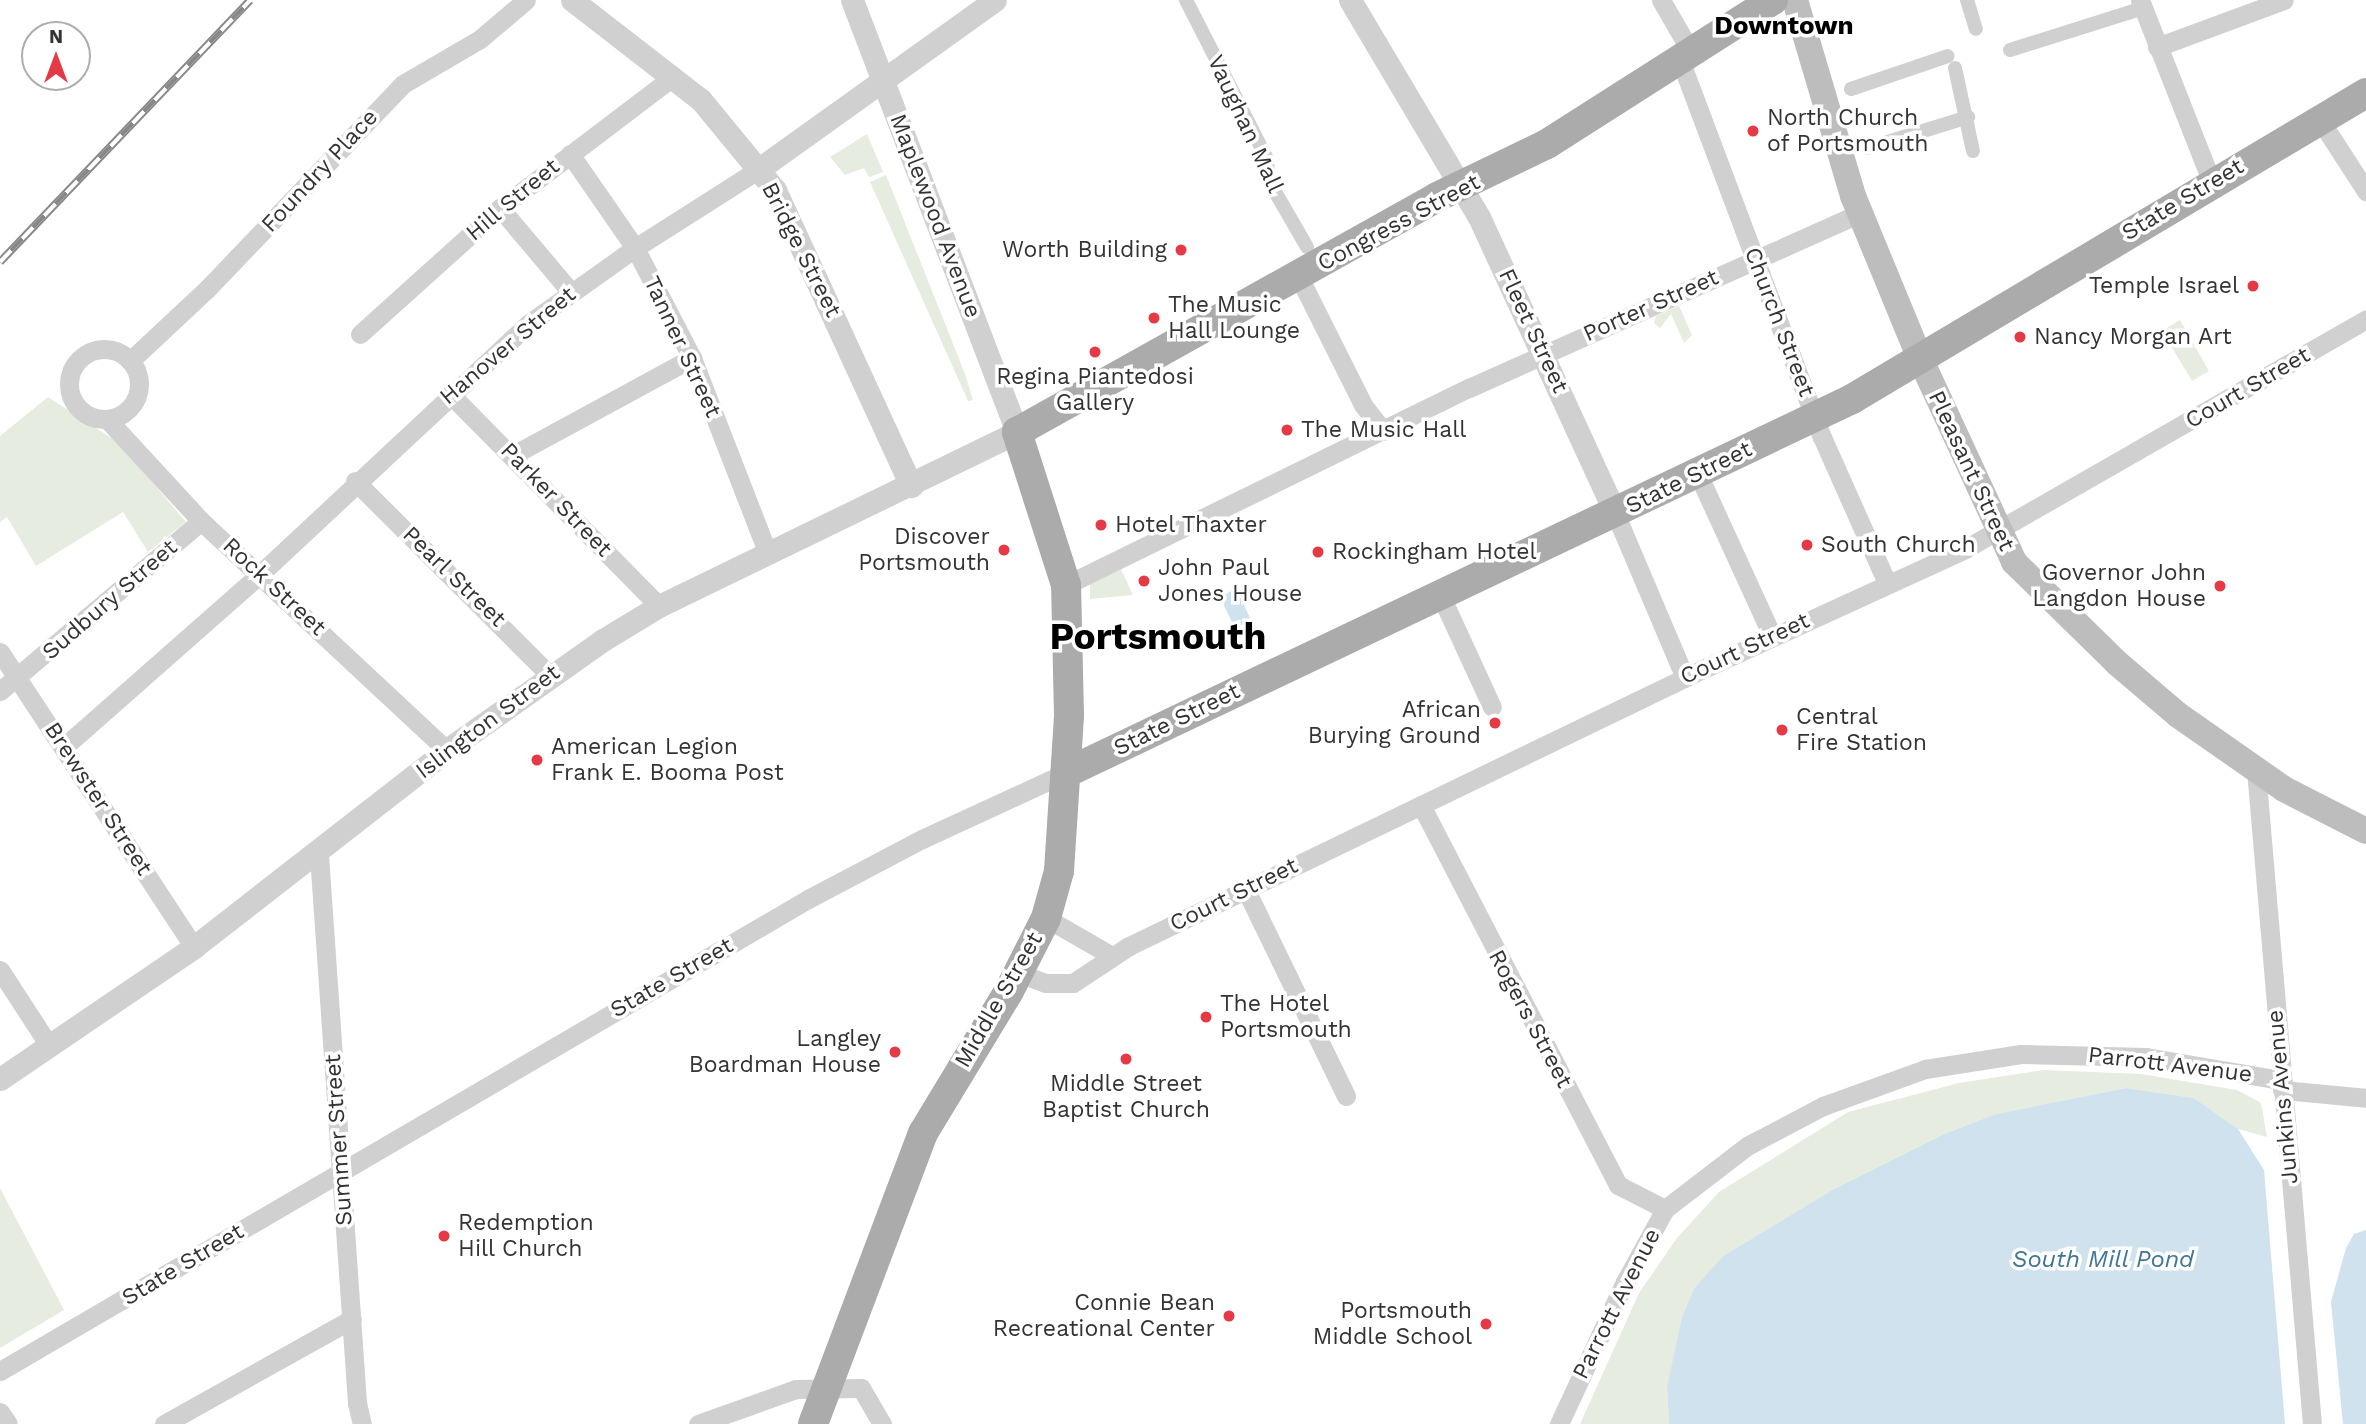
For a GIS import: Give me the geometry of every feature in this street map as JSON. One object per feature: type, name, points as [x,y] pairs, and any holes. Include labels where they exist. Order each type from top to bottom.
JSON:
[{"type":"main road","name":"Congress Street","points":[[1017,432],[1460,187],[1547,144],[1684,54],[1773,0]]},
{"type":"main road","name":"Pleasant Street","points":[[1795,0],[1860,212],[1919,356],[1997,531],[2023,573],[2117,663],[2178,715],[2256,770],[2366,831]]},
{"type":"main road","name":"State Street","points":[[1068,772],[1815,417],[2366,93]]},
{"type":"main road","name":"Middle Street","points":[[813,1424],[923,1133],[1018,973],[1046,918],[1063,847],[1069,715],[1066,585],[1017,432]]},
{"type":"main road","points":[[1069,715],[1074,730],[1084,739],[1099,743],[1142,736]]},
{"type":"street","name":"Foundry Place","points":[[130,361],[312,183],[402,84],[480,39],[526,0]]},
{"type":"street","name":"Bridge Street","points":[[572,0],[674,76],[701,100],[759,169],[793,226],[911,486]]},
{"type":"street","name":"Maplewood Avenue","points":[[852,0],[1017,432]]},
{"type":"street","name":"Hanover Street","points":[[65,746],[260,574],[355,481],[450,394],[570,291],[759,169],[995,0]]},
{"type":"street","name":"Vaughan Mall","points":[[1186,0],[1266,157],[1270,183],[1307,247]]},
{"type":"street","name":"Fleet Street","points":[[1350,0],[1460,187],[1544,354],[1685,678]]},
{"type":"street","name":"Church Street","points":[[1661,0],[1684,54],[1815,417],[1887,583]]},
{"type":"street","points":[[1967,0],[1976,29]]},
{"type":"street","points":[[2157,47],[2284,0]]},
{"type":"street","points":[[2010,50],[2141,4],[2212,183]]},
{"type":"street","points":[[1851,89],[1952,62],[1969,117],[1973,152]]},
{"type":"street","name":"Hill Street","points":[[360,334],[500,208],[674,76]]},
{"type":"street","points":[[1868,148],[1969,117]]},
{"type":"street","points":[[2320,120],[2366,191]]},
{"type":"street","name":"Tanner Street","points":[[570,154],[635,248],[692,358],[768,554]]},
{"type":"street","points":[[500,208],[570,291]]},
{"type":"street","name":"Porter Street","points":[[1066,585],[1544,354],[1860,212]]},
{"type":"street","points":[[1299,276],[1363,405],[1383,431]]},
{"type":"street","name":"Court Street","points":[[1018,973],[1045,983],[1073,983],[1112,956],[1246,890],[1772,636],[1997,531],[2366,319]]},
{"type":"street","points":[[97,350],[121,353],[130,361],[139,391],[128,410],[107,419],[78,408],[71,397],[70,373],[85,354],[97,350]]},
{"type":"street","points":[[513,455],[692,358]]},
{"type":"street","name":"Parker Street","points":[[450,394],[513,455],[659,607]]},
{"type":"street","name":"Rock Street","points":[[107,419],[201,521],[447,750]]},
{"type":"street","name":"Islington Street","points":[[0,1079],[194,947],[318,855],[447,750],[550,675],[659,607],[1017,432]]},
{"type":"street","points":[[1698,474],[1772,636]]},
{"type":"street","name":"Pearl Street","points":[[355,481],[550,675]]},
{"type":"street","name":"Sudbury Street","points":[[0,691],[18,680],[201,521]]},
{"type":"street","points":[[1440,594],[1492,707]]},
{"type":"street","name":"Brewster Street","points":[[0,652],[65,746],[194,947]]},
{"type":"street","name":"Junkins Avenue","points":[[2256,770],[2312,1424]]},
{"type":"street","name":"State Street","points":[[0,1371],[808,899],[922,839],[1068,772]]},
{"type":"street","name":"Rogers Street","points":[[1421,805],[1618,1185],[1665,1209]]},
{"type":"street","name":"Summer Street","points":[[318,855],[362,1424]]},
{"type":"street","points":[[1246,890],[1346,1096]]},
{"type":"street","points":[[1046,918],[1112,956]]},
{"type":"street","points":[[0,970],[50,1047]]},
{"type":"street","name":"Parrott Avenue","points":[[1559,1424],[1625,1282],[1665,1209],[1747,1146],[1792,1121],[1889,1079],[1954,1063],[2021,1054],[2104,1054],[2366,1098]]},
{"type":"street","points":[[164,1424],[352,1319]]},
{"type":"street","points":[[698,1424],[796,1390],[861,1388],[882,1424]]},
{"type":"street","points":[[0,1412],[8,1424]]},
{"type":"shaded area","points":[[867,134],[883,172],[869,177],[864,168],[845,175],[830,157]]},
{"type":"shaded area","points":[[886,175],[973,400],[968,401],[870,182]]},
{"type":"shaded area","points":[[1679,306],[1692,335],[1684,343],[1671,314],[1660,328],[1654,323],[1656,316]]},
{"type":"shaded area","points":[[2180,320],[2209,371],[2192,381],[2162,331]]},
{"type":"shaded area","points":[[48,397],[119,443],[186,522],[148,552],[123,512],[36,566],[7,517],[0,522],[0,436]]},
{"type":"shaded area","points":[[1121,569],[1133,595],[1090,599],[1090,584]]},
{"type":"shaded area","points":[[2043,1070],[2141,1074],[2237,1090],[2261,1103],[2267,1137],[2238,1129],[2194,1098],[2126,1088],[1996,1114],[1944,1134],[1832,1190],[1723,1256],[1695,1289],[1667,1387],[1669,1424],[1580,1424],[1639,1293],[1677,1238],[1719,1192],[1848,1112],[1959,1083]]},
{"type":"shaded area","points":[[0,1188],[64,1310],[0,1348]]},
{"type":"water","points":[[1231,591],[1240,597],[1251,620],[1235,628],[1224,606],[1225,595]]},
{"type":"water","name":"South Mill Pond","points":[[2126,1088],[2194,1098],[2238,1129],[2264,1170],[2285,1424],[1669,1424],[1667,1387],[1682,1318],[1694,1289],[1723,1256],[1832,1190],[1944,1134],[1996,1114]]},
{"type":"water","points":[[2366,1230],[2366,1424],[2343,1424],[2331,1302],[2346,1248],[2354,1234]]},
{"type":"railway","points":[[0,262],[250,0]]},
{"type":"place","name":"North Church of Portsmouth","points":[[1753,131]]},
{"type":"place","name":"Worth Building","points":[[1181,250]]},
{"type":"place","name":"Temple Israel","points":[[2253,286]]},
{"type":"place","name":"The Music Hall Lounge","points":[[1154,318]]},
{"type":"place","name":"Nancy Morgan Art","points":[[2020,337]]},
{"type":"place","name":"Regina Piantedosi Gallery","points":[[1095,352]]},
{"type":"place","name":"The Music Hall","points":[[1287,430]]},
{"type":"place","name":"Hotel Thaxter","points":[[1101,525]]},
{"type":"place","name":"South Church","points":[[1807,545]]},
{"type":"place","name":"Discover Portsmouth","points":[[1004,550]]},
{"type":"place","name":"Rockingham Hotel","points":[[1318,552]]},
{"type":"place","name":"John Paul Jones House","points":[[1144,581]]},
{"type":"place","name":"Governor John Langdon House","points":[[2220,586]]},
{"type":"place","name":"African Burying Ground","points":[[1495,723]]},
{"type":"place","name":"Central Fire Station","points":[[1782,730]]},
{"type":"place","name":"American Legion Frank E. Booma Post","points":[[537,760]]},
{"type":"place","name":"The Hotel Portsmouth","points":[[1206,1017]]},
{"type":"place","name":"Langley Boardman House","points":[[895,1052]]},
{"type":"place","name":"Middle Street Baptist Church","points":[[1126,1059]]},
{"type":"place","name":"Redemption Hill Church","points":[[444,1236]]},
{"type":"place","name":"Connie Bean Recreational Center","points":[[1229,1316]]},
{"type":"place","name":"Portsmouth Middle School","points":[[1486,1324]]},
{"type":"district","name":"Downtown","points":[[1784,26]]},
{"type":"district","name":"Portsmouth","points":[[1158,637]]}]
